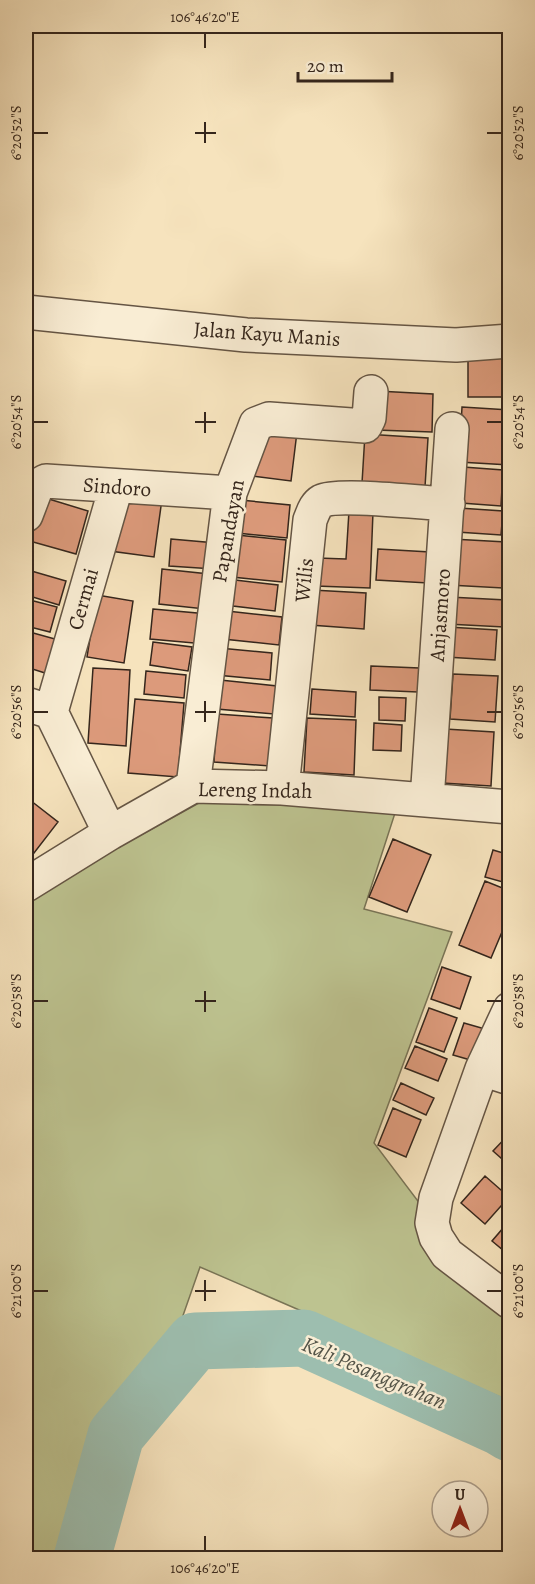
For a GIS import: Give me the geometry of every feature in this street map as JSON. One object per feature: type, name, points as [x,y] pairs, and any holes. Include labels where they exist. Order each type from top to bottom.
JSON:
[{"type":"street","name":"Jalan Kayu Manis","points":[[26,312],[246,335],[456,345],[510,341]]},
{"type":"street","name":"Papandayan","points":[[193,786],[230,493],[256,424],[269,419],[365,426],[369,418],[371,392]]},
{"type":"street","name":"Anjasmoro","points":[[427,800],[452,429]]},
{"type":"street","name":"Sindoro","points":[[26,514],[37,486],[46,481],[230,493]]},
{"type":"street","name":"Cermai","points":[[38,708],[116,487]]},
{"type":"street","name":"Wilis","points":[[282,788],[310,520],[313,512],[324,501],[344,498],[448,504]]},
{"type":"street","points":[[38,708],[110,832]]},
{"type":"street","name":"Lereng Indah","points":[[26,885],[110,832],[193,786],[282,788],[510,807]]},
{"type":"street","points":[[510,1009],[496,1073],[436,1198],[432,1223],[436,1237],[447,1254],[510,1302]]},
{"type":"green space","points":[[208,798],[396,810],[364,909],[452,932],[374,1143],[442,1233],[509,1291],[509,1401],[200,1267],[98,1558],[26,1558],[26,898]]},
{"type":"building","points":[[468,356],[510,356],[510,397],[468,397]]},
{"type":"building","points":[[377,391],[433,394],[432,432],[376,430]]},
{"type":"building","points":[[462,407],[510,410],[510,465],[459,462]]},
{"type":"building","points":[[258,427],[297,432],[291,481],[253,476]]},
{"type":"building","points":[[365,434],[428,438],[425,487],[362,483]]},
{"type":"building","points":[[463,467],[503,470],[501,506],[461,503]]},
{"type":"building","points":[[119,493],[162,499],[154,557],[110,551]]},
{"type":"building","points":[[39,496],[88,511],[76,554],[26,540]]},
{"type":"building","points":[[240,500],[290,505],[287,538],[237,533]]},
{"type":"building","points":[[459,508],[503,511],[501,535],[457,532]]},
{"type":"building","points":[[349,511],[373,512],[370,588],[316,586],[318,558],[346,559]]},
{"type":"building","points":[[237,535],[286,540],[282,582],[232,577]]},
{"type":"building","points":[[171,539],[216,543],[214,569],[169,566]]},
{"type":"building","points":[[452,539],[506,542],[503,588],[449,585]]},
{"type":"building","points":[[378,549],[430,552],[428,583],[376,580]]},
{"type":"building","points":[[162,569],[209,574],[205,609],[159,604]]},
{"type":"building","points":[[28,570],[66,581],[59,605],[26,595]]},
{"type":"building","points":[[235,580],[278,585],[275,611],[233,606]]},
{"type":"building","points":[[312,590],[366,593],[364,629],[310,625]]},
{"type":"building","points":[[97,595],[133,601],[124,663],[87,657]]},
{"type":"building","points":[[449,597],[506,600],[504,627],[447,624]]},
{"type":"building","points":[[26,599],[57,607],[50,632],[26,626]]},
{"type":"building","points":[[153,609],[208,614],[205,644],[150,639]]},
{"type":"building","points":[[227,611],[282,617],[279,645],[223,639]]},
{"type":"building","points":[[448,627],[497,630],[495,660],[446,657]]},
{"type":"building","points":[[26,631],[55,639],[45,673],[26,667]]},
{"type":"building","points":[[153,642],[192,647],[188,671],[150,665]]},
{"type":"building","points":[[219,648],[272,653],[270,680],[216,675]]},
{"type":"building","points":[[371,666],[419,668],[418,692],[370,690]]},
{"type":"building","points":[[93,668],[130,670],[126,746],[88,743]]},
{"type":"building","points":[[146,671],[186,675],[184,698],[144,694]]},
{"type":"building","points":[[453,674],[498,676],[495,722],[450,719]]},
{"type":"building","points":[[220,680],[277,686],[274,714],[217,709]]},
{"type":"building","points":[[312,689],[356,692],[355,717],[310,714]]},
{"type":"building","points":[[379,697],[406,698],[405,721],[379,720]]},
{"type":"building","points":[[135,699],[184,703],[178,777],[128,773]]},
{"type":"building","points":[[217,714],[273,718],[270,766],[214,762]]},
{"type":"building","points":[[307,718],[356,720],[354,775],[304,772]]},
{"type":"building","points":[[374,723],[402,725],[401,751],[373,750]]},
{"type":"building","points":[[445,729],[494,732],[491,786],[442,783]]},
{"type":"building","points":[[26,797],[58,822],[34,853],[26,847]]},
{"type":"building","points":[[393,839],[431,855],[407,912],[369,897]]},
{"type":"building","points":[[493,850],[510,855],[510,884],[485,877]]},
{"type":"building","points":[[485,881],[510,891],[510,913],[491,958],[459,945]]},
{"type":"building","points":[[442,967],[471,977],[460,1009],[431,999]]},
{"type":"building","points":[[429,1008],[457,1018],[444,1052],[416,1042]]},
{"type":"building","points":[[464,1023],[485,1029],[474,1061],[453,1055]]},
{"type":"building","points":[[415,1046],[447,1059],[438,1081],[405,1068]]},
{"type":"building","points":[[401,1083],[434,1098],[426,1115],[393,1100]]},
{"type":"building","points":[[393,1108],[421,1120],[406,1157],[378,1145]]},
{"type":"building","points":[[510,1133],[510,1166],[493,1151]]},
{"type":"building","points":[[485,1176],[509,1197],[485,1224],[461,1203]]},
{"type":"building","points":[[510,1220],[510,1256],[492,1241]]},
{"type":"waterway","name":"Kali Pesanggrahan","points":[[82,1558],[116,1435],[195,1341],[304,1338],[510,1433]]}]
